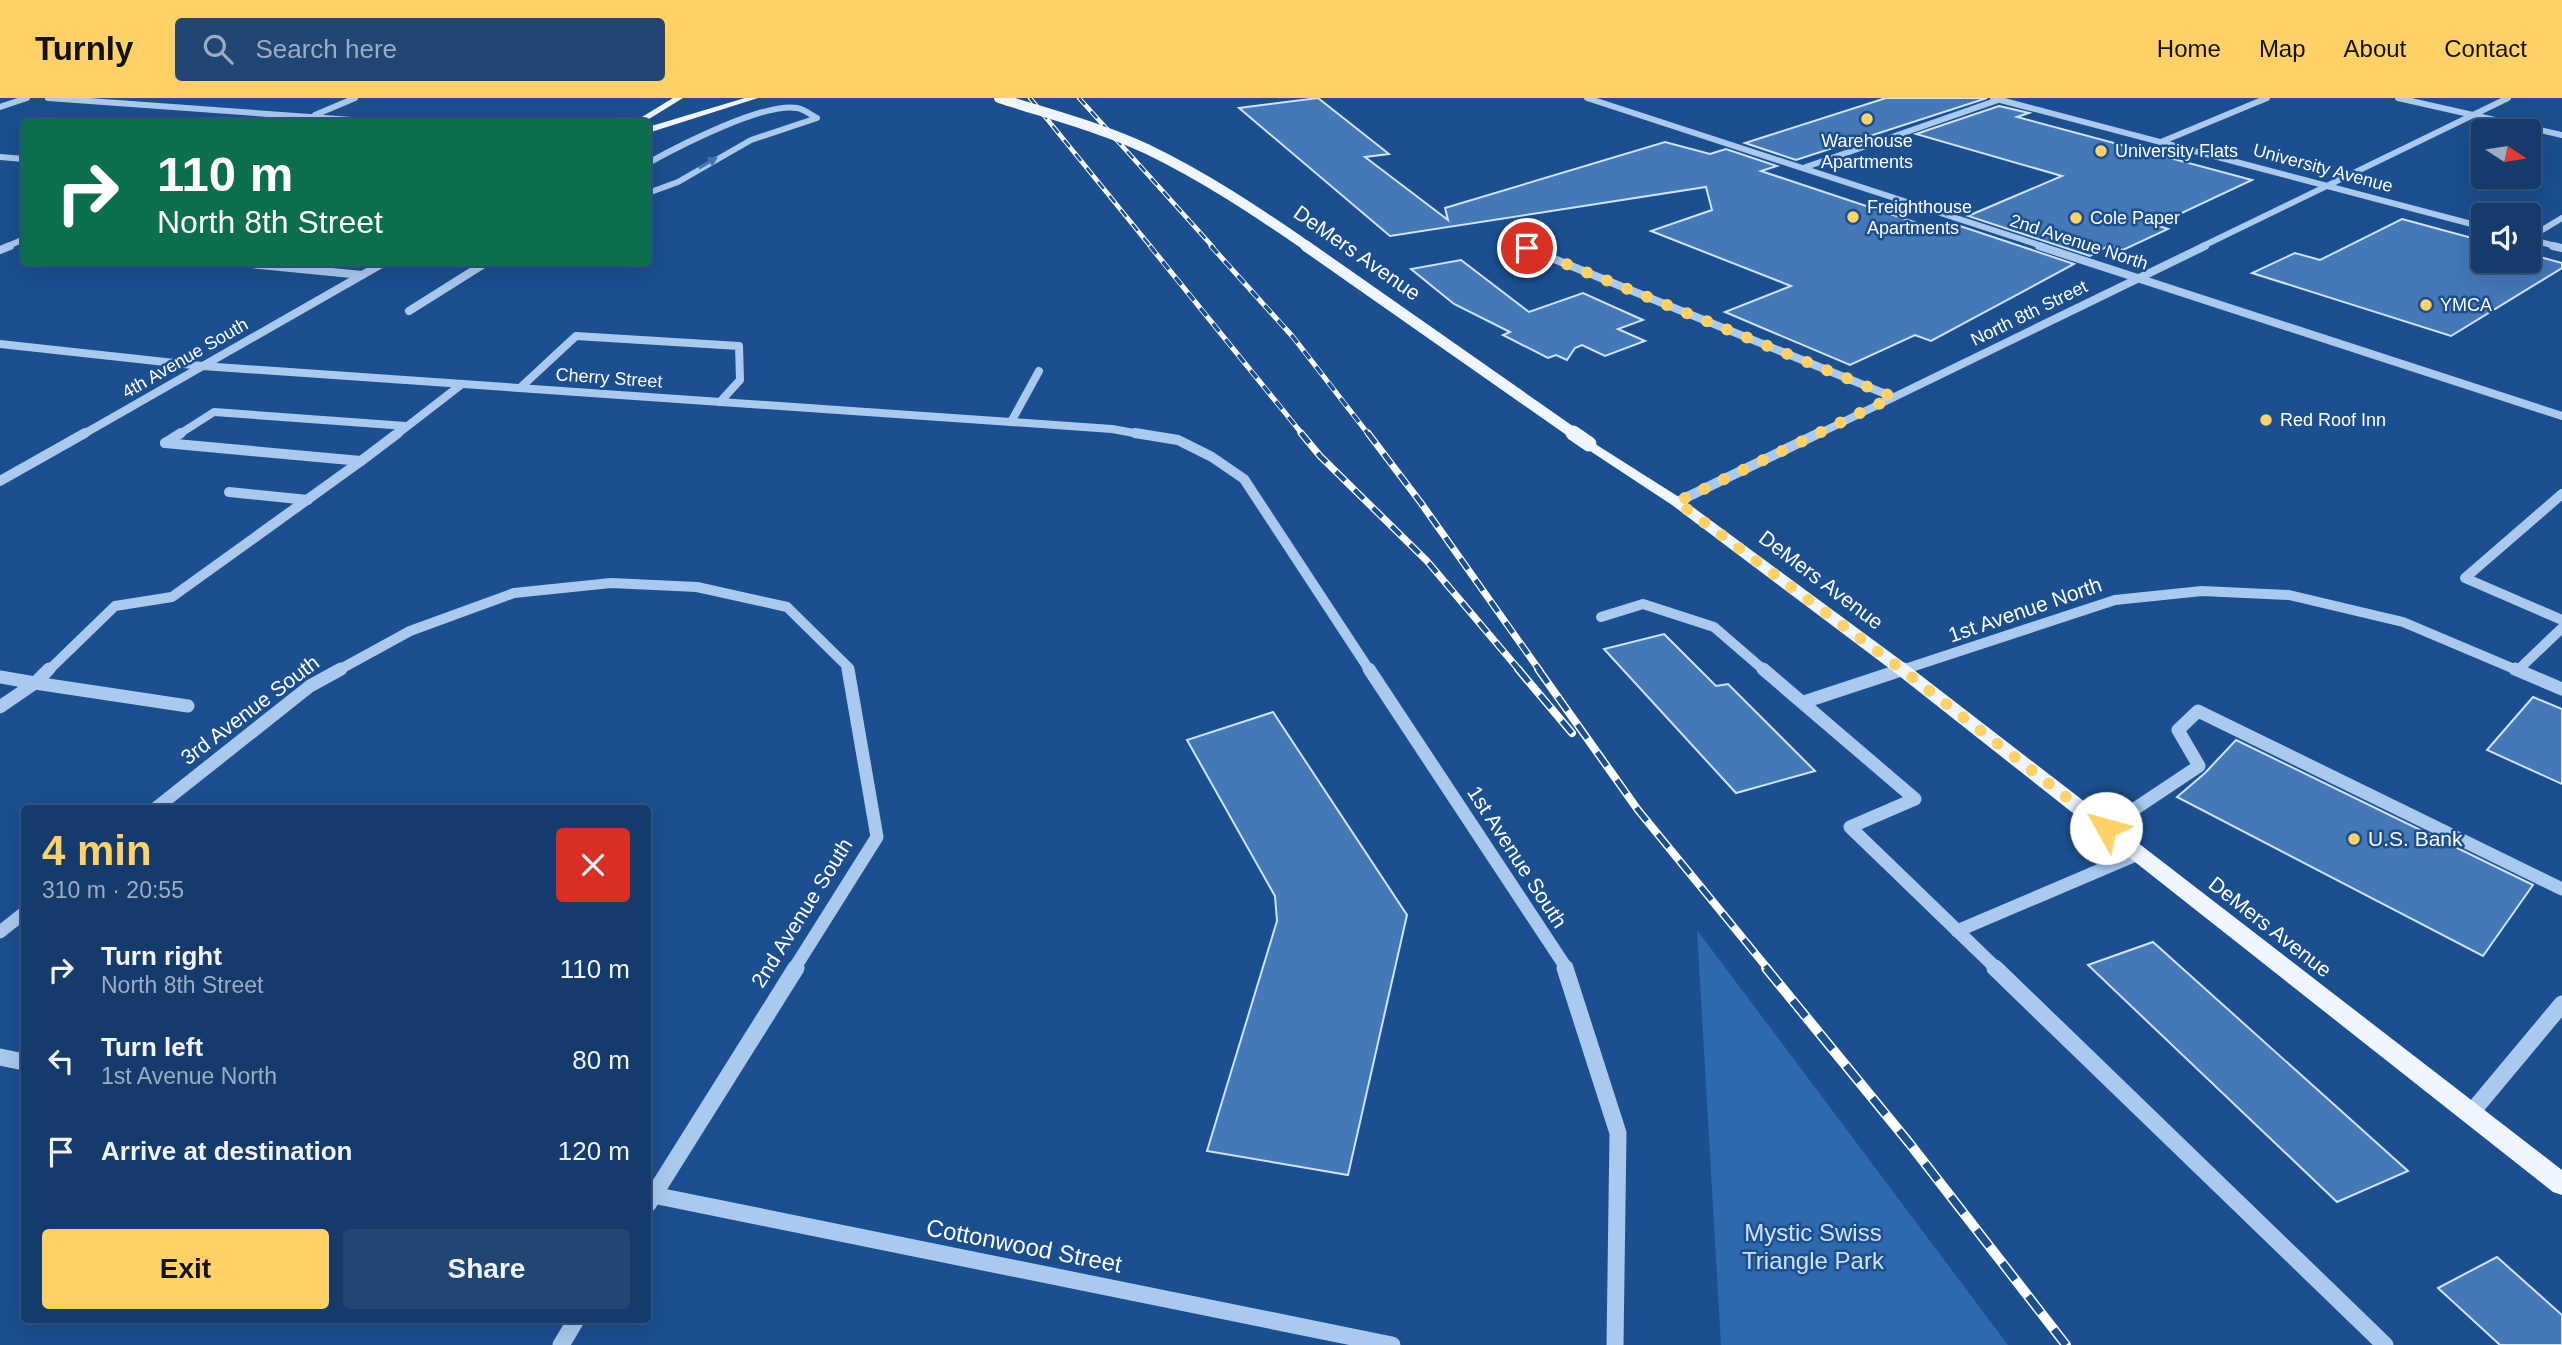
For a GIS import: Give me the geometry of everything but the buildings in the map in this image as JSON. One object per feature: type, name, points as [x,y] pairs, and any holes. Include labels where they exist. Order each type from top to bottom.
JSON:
[{"type":"main road","points":[[640,119],[663,98]]},
{"type":"main road","points":[[642,119],[679,98]]},
{"type":"main road","points":[[647,119],[744,98]]},
{"type":"main road","points":[[651,129],[754,98]]},
{"type":"main road","name":"DeMers Avenue","points":[[999,98],[1104,132],[1146,149],[1231,193],[1589,444],[1677,502],[1904,671],[2562,1184]]},
{"type":"street","points":[[0,107],[27,98]]},
{"type":"street","points":[[48,98],[338,119]]},
{"type":"street","points":[[305,119],[355,98]]},
{"type":"street","name":"2nd Avenue North","points":[[1587,98],[2562,416]]},
{"type":"street","points":[[2161,142],[2267,98]]},
{"type":"street","points":[[2398,98],[2562,135]]},
{"type":"street","name":"North 8th Street","points":[[1677,502],[2508,98]]},
{"type":"street","points":[[1802,168],[1999,99]]},
{"type":"street","name":"University Avenue","points":[[1999,99],[2471,224]]},
{"type":"street","points":[[651,162],[704,135],[776,111],[796,107],[817,118],[751,141],[678,181],[651,192]]},
{"type":"street","points":[[0,157],[21,159]]},
{"type":"street","points":[[2541,231],[2562,218]]},
{"type":"street","points":[[0,240],[21,242]]},
{"type":"street","points":[[0,250],[21,242]]},
{"type":"street","points":[[2541,242],[2562,248]]},
{"type":"street","points":[[1527,248],[1893,397]]},
{"type":"street","points":[[271,266],[363,275]]},
{"type":"street","name":"4th Avenue South","points":[[0,481],[379,266]]},
{"type":"street","points":[[409,311],[481,266]]},
{"type":"street","points":[[520,388],[576,336],[739,345],[740,380],[720,402]]},
{"type":"street","name":"Cherry Street","points":[[0,344],[202,366],[1112,429],[1178,440],[1212,457]]},
{"type":"street","points":[[1011,422],[1039,371]]},
{"type":"street","points":[[0,708],[35,683],[115,606],[172,597],[308,500],[462,384]]},
{"type":"street","points":[[360,461],[165,443],[214,412],[406,426]]},
{"type":"street","name":"1st Avenue South","points":[[1212,457],[1244,480],[1567,970],[1618,1133],[1615,1345]]},
{"type":"street","points":[[229,492],[308,500]]},
{"type":"street","points":[[2562,494],[2465,578],[2562,620]]},
{"type":"street","name":"3rd Avenue South","points":[[160,805],[310,686],[410,631],[514,593],[611,583],[697,587]]},
{"type":"street","name":"2nd Avenue South","points":[[651,1195],[877,837],[847,666],[787,607],[697,587]]},
{"type":"street","name":"1st Avenue North","points":[[1804,702],[2115,600],[2202,591],[2289,595],[2403,622],[2562,689]]},
{"type":"street","points":[[1601,617],[1643,604],[1714,627],[1914,799],[1850,827],[2385,1345]]},
{"type":"street","points":[[2518,670],[2562,628]]},
{"type":"street","points":[[0,677],[188,706]]},
{"type":"street","points":[[2106,828],[2199,766],[2178,730],[2198,711],[2562,889]]},
{"type":"street","points":[[1958,931],[2138,853]]},
{"type":"street","points":[[0,932],[21,915]]},
{"type":"street","points":[[2471,1113],[2560,1011]]},
{"type":"street","points":[[0,1057],[21,1061]]},
{"type":"street","name":"Cottonwood Street","points":[[651,1198],[1392,1345]]},
{"type":"street","points":[[561,1345],[574,1323]]},
{"type":"green space","name":"Mystic Swiss Triangle Park","points":[[1697,930],[2008,1345],[1721,1345]]},
{"type":"railway","points":[[1030,98],[1151,247]]},
{"type":"railway","points":[[1079,98],[1213,247]]},
{"type":"railway","points":[[1150,246],[1303,435]]},
{"type":"railway","points":[[1211,246],[1293,337],[1369,435]]},
{"type":"railway","points":[[1301,433],[1320,456],[1427,561],[1520,671]]},
{"type":"railway","points":[[1368,433],[1540,671]]},
{"type":"railway","points":[[1518,669],[1572,733]]},
{"type":"railway","points":[[1538,669],[1638,810],[1768,969]]},
{"type":"railway","points":[[1766,968],[1910,1144],[2066,1345]]},
{"type":"place","name":"Warehouse Apartments","points":[[1867,119]]},
{"type":"place","name":"University Flats","points":[[2101,151]]},
{"type":"place","name":"Freighthouse Apartments","points":[[1853,217]]},
{"type":"place","name":"Cole Paper","points":[[2076,218]]},
{"type":"place","name":"YMCA","points":[[2426,305]]},
{"type":"place","name":"Red Roof Inn","points":[[2266,420]]},
{"type":"place","name":"U.S. Bank","points":[[2354,839]]},
{"type":"route","points":[[1527,248],[1893,397],[1677,502],[1904,671],[2106,828]]}]
